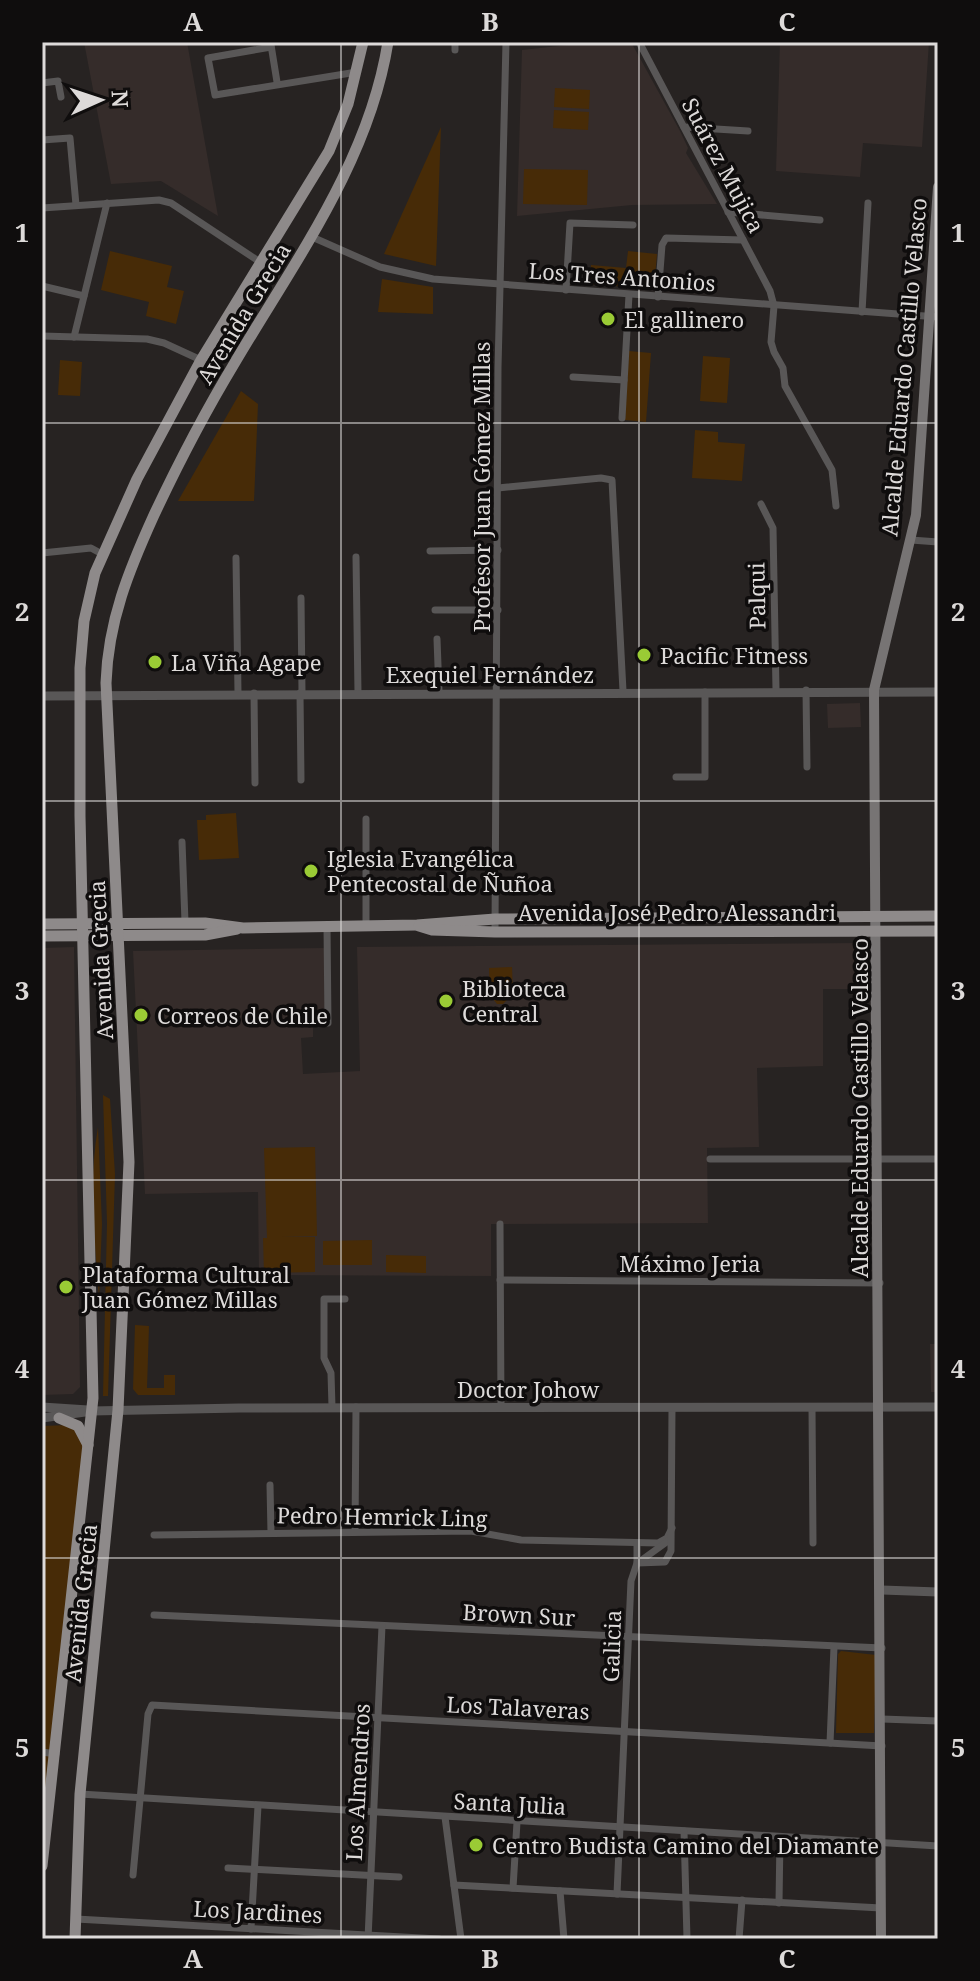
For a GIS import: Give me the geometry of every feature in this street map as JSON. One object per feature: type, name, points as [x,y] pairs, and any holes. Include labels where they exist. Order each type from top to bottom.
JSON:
[{"type":"main road","name":"Avenida Grecia","points":[[42,1866],[92,1411],[82,930],[81,635],[102,554],[137,479],[201,360],[263,264],[329,151],[357,72],[363,42]]},
{"type":"main road","name":"Avenida Grecia","points":[[75,1939],[80,1794],[118,1410],[129,1162],[106,694],[111,628],[132,564],[167,488],[226,377],[312,237],[356,149],[377,90],[388,42]]},
{"type":"main road","name":"Alcalde Eduardo Castillo Velasco","points":[[881,1939],[881,1407],[874,690],[911,540],[933,317],[938,187]]},
{"type":"main road","name":"Avenida José Pedro Alessandri","points":[[42,936],[185,922],[243,928],[417,925],[495,919],[938,916]]},
{"type":"main road","name":"Avenida José Pedro Alessandri","points":[[42,924],[82,930]]},
{"type":"main road","name":"Avenida José Pedro Alessandri","points":[[417,925],[432,930],[495,932],[938,931]]},
{"type":"main road","name":"Avenida José Pedro Alessandri","points":[[118,929],[205,935],[243,928]]},
{"type":"main road","points":[[59,1418],[78,1426],[88,1445]]},
{"type":"street","name":"Profesor Juan Gómez Millas","points":[[495,932],[498,488],[506,42]]},
{"type":"street","name":"Suárez Mujica","points":[[639,42],[743,240],[774,306]]},
{"type":"street","points":[[277,82],[271,44],[208,58],[215,95],[277,82],[357,72]]},
{"type":"street","points":[[42,83],[58,81],[61,97]]},
{"type":"street","points":[[684,127],[748,131]]},
{"type":"street","points":[[42,140],[70,138],[76,205]]},
{"type":"street","points":[[42,208],[159,200],[171,203],[263,264]]},
{"type":"street","points":[[74,337],[107,203]]},
{"type":"street","points":[[862,312],[868,203]]},
{"type":"street","points":[[728,212],[820,220]]},
{"type":"street","points":[[566,290],[570,223],[633,225]]},
{"type":"street","name":"Los Tres Antonios","points":[[312,237],[393,271],[501,285],[933,317]]},
{"type":"street","points":[[658,297],[666,238],[743,240]]},
{"type":"street","points":[[42,286],[84,296]]},
{"type":"street","points":[[622,418],[629,295]]},
{"type":"street","points":[[774,306],[771,342],[774,352],[783,368],[785,386],[832,470],[836,506]]},
{"type":"street","points":[[42,336],[147,339],[164,343],[201,360]]},
{"type":"street","points":[[573,377],[624,380]]},
{"type":"street","points":[[498,488],[601,478],[612,480],[623,691]]},
{"type":"street","name":"Palqui","points":[[761,504],[773,528],[776,690]]},
{"type":"street","points":[[911,540],[938,542]]},
{"type":"street","points":[[42,553],[91,548],[102,554]]},
{"type":"street","points":[[430,551],[498,550]]},
{"type":"street","points":[[356,557],[358,693]]},
{"type":"street","points":[[236,558],[238,693]]},
{"type":"street","points":[[301,598],[301,780]]},
{"type":"street","points":[[435,610],[498,610]]},
{"type":"street","points":[[437,639],[439,692]]},
{"type":"street","name":"Exequiel Fernández","points":[[42,696],[776,690],[938,692]]},
{"type":"street","points":[[806,690],[807,767]]},
{"type":"street","points":[[676,777],[705,777],[705,691]]},
{"type":"street","points":[[254,693],[255,783]]},
{"type":"street","points":[[366,819],[366,926]]},
{"type":"street","points":[[182,842],[185,922]]},
{"type":"street","points":[[327,926],[328,1023]]},
{"type":"street","points":[[710,1159],[938,1159]]},
{"type":"street","points":[[500,1224],[501,1407]]},
{"type":"street","name":"Máximo Jeria","points":[[500,1280],[880,1283]]},
{"type":"street","points":[[332,1407],[331,1373],[324,1358],[324,1299],[345,1299]]},
{"type":"street","points":[[42,1407],[92,1411]]},
{"type":"street","name":"Doctor Johow","points":[[92,1411],[332,1407],[938,1407]]},
{"type":"street","points":[[355,1532],[356,1407]]},
{"type":"street","points":[[637,1563],[668,1560],[672,1528],[672,1407]]},
{"type":"street","points":[[812,1407],[813,1543]]},
{"type":"street","points":[[42,1418],[92,1411]]},
{"type":"street","points":[[270,1485],[271,1533]]},
{"type":"street","points":[[637,1563],[665,1546],[672,1528]]},
{"type":"street","name":"Pedro Hemrick Ling","points":[[154,1535],[471,1531],[521,1540],[658,1543],[667,1538],[672,1528]]},
{"type":"street","name":"Galicia","points":[[617,1894],[631,1581],[637,1563],[637,1543]]},
{"type":"street","points":[[882,1590],[938,1592]]},
{"type":"street","name":"Brown Sur","points":[[154,1615],[882,1648]]},
{"type":"street","name":"Los Almendros","points":[[368,1937],[382,1626]]},
{"type":"street","points":[[830,1743],[834,1647]]},
{"type":"street","name":"Los Talaveras","points":[[139,1799],[152,1705],[882,1746]]},
{"type":"street","points":[[882,1719],[938,1721]]},
{"type":"street","points":[[42,1752],[56,1754]]},
{"type":"street","name":"Santa Julia","points":[[80,1794],[938,1846]]},
{"type":"street","points":[[133,1875],[139,1799]]},
{"type":"street","points":[[251,1929],[258,1806]]},
{"type":"street","points":[[445,1817],[461,1939]]},
{"type":"street","points":[[513,1888],[517,1822]]},
{"type":"street","points":[[684,1831],[687,1939]]},
{"type":"street","points":[[779,1903],[780,1837]]},
{"type":"street","points":[[228,1868],[399,1877]]},
{"type":"street","points":[[454,1885],[881,1908]]},
{"type":"street","points":[[560,1891],[564,1939]]},
{"type":"street","points":[[739,1939],[742,1900]]},
{"type":"street","name":"Los Jardines","points":[[76,1919],[340,1936],[439,1939]]},
{"type":"street","points":[[229,1927],[231,1939]]},
{"type":"shaded area","points":[[84,42],[187,42],[218,216],[161,181],[111,184]]},
{"type":"shaded area","points":[[595,42],[631,42],[680,131],[688,148],[686,153],[717,204],[632,205],[517,216],[522,50]]},
{"type":"shaded area","points":[[780,42],[929,42],[922,147],[863,143],[860,177],[776,171]]},
{"type":"shaded area","points":[[555,88],[590,90],[589,109],[554,107]]},
{"type":"shaded area","points":[[554,110],[589,112],[588,130],[553,128]]},
{"type":"shaded area","points":[[441,127],[436,266],[384,254]]},
{"type":"shaded area","points":[[524,169],[588,170],[587,205],[523,204]]},
{"type":"shaded area","points":[[110,251],[172,266],[167,287],[184,291],[176,324],[146,316],[149,302],[101,290]]},
{"type":"shaded area","points":[[628,251],[657,254],[654,289],[589,284],[591,265],[626,268]]},
{"type":"shaded area","points":[[382,279],[433,287],[433,314],[378,312]]},
{"type":"shaded area","points":[[629,351],[651,353],[646,422],[625,420]]},
{"type":"shaded area","points":[[703,356],[730,358],[727,403],[700,401]]},
{"type":"shaded area","points":[[60,360],[82,362],[80,396],[58,395]]},
{"type":"shaded area","points":[[241,391],[258,404],[254,501],[178,501]]},
{"type":"shaded area","points":[[695,430],[718,432],[718,442],[745,444],[742,481],[692,478]]},
{"type":"shaded area","points":[[860,703],[861,727],[828,728],[827,704]]},
{"type":"shaded area","points":[[236,813],[239,858],[199,860],[197,820],[206,820],[206,815]]},
{"type":"shaded area","points":[[863,943],[864,989],[823,989],[823,1066],[757,1068],[759,1147],[707,1148],[708,1223],[491,1224],[491,1276],[259,1275],[258,1192],[145,1194],[133,951],[324,948],[325,1020],[313,1020],[313,1037],[301,1038],[303,1074],[360,1071],[357,947]]},
{"type":"shaded area","points":[[74,947],[80,1387],[73,1394],[42,1395],[42,948]]},
{"type":"shaded area","points":[[512,967],[513,994],[503,1004],[497,1004],[490,995],[489,968]]},
{"type":"shaded area","points":[[103,1095],[110,1099],[115,1174],[108,1396],[103,1396],[107,1223]]},
{"type":"shaded area","points":[[98,1127],[102,1224],[99,1299],[93,1191]]},
{"type":"shaded area","points":[[315,1147],[317,1236],[282,1237],[315,1237],[315,1272],[264,1273],[263,1238],[267,1238],[264,1148]]},
{"type":"shaded area","points":[[935,1223],[938,1392],[931,1392],[930,1344],[935,1344]]},
{"type":"shaded area","points":[[372,1240],[372,1265],[323,1265],[323,1241]]},
{"type":"shaded area","points":[[386,1255],[426,1256],[426,1273],[386,1272]]},
{"type":"shaded area","points":[[135,1325],[149,1326],[147,1388],[164,1388],[164,1375],[175,1375],[175,1395],[138,1395],[133,1389]]},
{"type":"shaded area","points":[[69,1425],[84,1439],[42,1839],[42,1426]]},
{"type":"shaded area","points":[[841,1651],[876,1655],[874,1733],[836,1733],[838,1654]]},
{"type":"place","name":"El gallinero","points":[[608,319]]},
{"type":"place","name":"Pacific Fitness","points":[[644,655]]},
{"type":"place","name":"La Viña Agape","points":[[155,662]]},
{"type":"place","name":"Iglesia Evangélica Pentecostal de Ñuñoa","points":[[311,871]]},
{"type":"place","name":"Biblioteca Central","points":[[446,1001]]},
{"type":"place","name":"Correos de Chile","points":[[141,1015]]},
{"type":"place","name":"Plataforma Cultural Juan Gómez Millas","points":[[66,1287]]},
{"type":"place","name":"Centro Budista Camino del Diamante","points":[[476,1845]]}]
